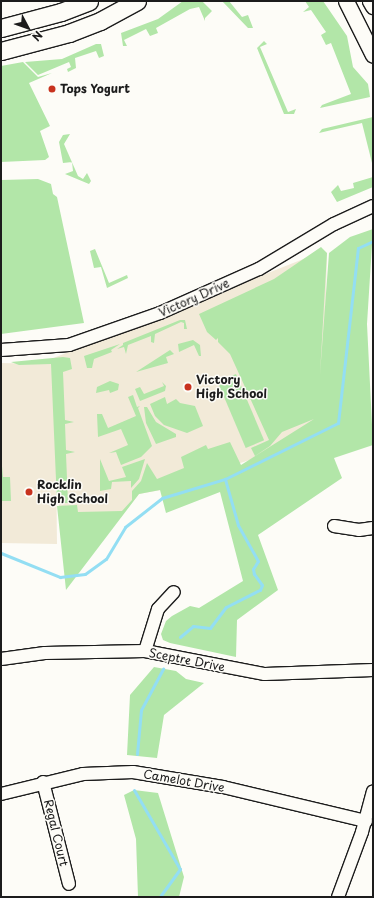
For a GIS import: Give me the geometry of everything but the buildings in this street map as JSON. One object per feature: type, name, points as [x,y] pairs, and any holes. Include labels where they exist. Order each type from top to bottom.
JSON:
[{"type":"main road","points":[[1,28],[55,14],[89,1]]},
{"type":"main road","points":[[1,51],[69,33],[100,22],[137,1]]},
{"type":"street","points":[[346,1],[373,55]]},
{"type":"street","points":[[370,1],[373,6]]},
{"type":"street","name":"Victory Drive","points":[[1,350],[69,345],[160,314],[259,269],[334,224],[373,206]]},
{"type":"street","points":[[334,526],[359,530],[373,528]]},
{"type":"street","points":[[145,651],[158,609],[174,592]]},
{"type":"street","name":"Sceptre Drive","points":[[1,659],[45,653],[145,651],[265,674],[373,670]]},
{"type":"street","name":"Camelot Drive","points":[[1,794],[43,782],[83,774],[133,772],[165,776],[293,802],[366,821]]},
{"type":"street","name":"Regal Court","points":[[43,782],[69,884]]},
{"type":"street","points":[[338,897],[366,821],[373,791]]},
{"type":"shaded area","name":"Victory High School","points":[[321,252],[327,253],[323,414],[261,456],[161,490],[139,494],[117,522],[60,524],[56,457],[57,544],[1,543],[1,363],[52,364],[52,359],[56,357]]},
{"type":"green space","points":[[183,1],[202,1],[212,11],[205,18],[205,21],[199,7],[190,9],[156,28],[158,33],[150,36],[146,29],[124,40],[127,46],[123,46],[121,33],[158,19]]},
{"type":"green space","points":[[222,1],[229,1],[242,17],[248,15],[253,28],[248,28]]},
{"type":"green space","points":[[305,1],[323,1],[347,36],[353,67],[368,84],[370,97],[320,108],[322,105],[351,94],[331,43],[326,45],[321,35],[326,32],[311,10],[303,12],[309,7]]},
{"type":"green space","points":[[264,41],[267,44],[260,47],[288,112],[296,109],[294,114],[284,114],[257,48]]},
{"type":"green space","points":[[96,44],[101,44],[104,56],[99,58],[96,51],[75,58],[76,68],[68,72],[67,69],[71,67],[69,62],[38,75],[25,62],[62,59]]},
{"type":"green space","points":[[23,62],[38,77],[52,73],[29,83],[50,126],[40,131],[49,157],[45,160],[1,162],[1,66]]},
{"type":"green space","points":[[373,117],[373,167],[362,123],[319,133],[322,129]]},
{"type":"green space","points":[[70,134],[64,144],[72,162],[63,163],[59,142],[63,135]]},
{"type":"green space","points":[[72,162],[78,176],[83,179],[87,173],[91,181],[89,184],[65,174],[73,171]]},
{"type":"green space","points":[[373,177],[373,187],[337,202],[331,192],[338,185],[341,191],[354,188],[353,183]]},
{"type":"green space","points":[[38,179],[51,184],[53,194],[57,197],[84,323],[1,334],[1,180]]},
{"type":"green space","points":[[373,229],[367,324],[373,445],[334,458],[342,478],[258,535],[278,590],[237,620],[236,657],[170,643],[163,640],[161,634],[166,621],[172,616],[190,606],[199,608],[243,581],[220,492],[166,513],[160,490],[139,494],[66,590],[57,506],[77,505],[78,512],[122,511],[132,500],[132,491],[141,481],[147,463],[157,479],[184,468],[181,457],[206,445],[208,449],[230,442],[241,465],[314,419],[282,432],[270,446],[255,456],[251,448],[269,440],[230,354],[218,342],[218,338],[216,340],[207,332],[199,314],[274,279],[321,247],[327,253],[320,374],[329,253],[350,237]]},
{"type":"green space","points":[[95,249],[109,283],[127,275],[128,278],[107,288],[101,267],[94,268],[90,251]]},
{"type":"green space","points":[[180,320],[185,320],[187,329],[184,329],[184,323],[181,322],[155,334],[154,343],[151,342],[151,336],[128,345],[126,354],[124,347],[117,349],[123,345],[123,343]]},
{"type":"green space","points":[[193,340],[200,345],[201,356],[199,356],[194,345],[179,352],[178,344]]},
{"type":"green space","points":[[120,344],[111,350],[112,352],[94,359],[92,368],[87,368],[84,356]]},
{"type":"green space","points":[[170,350],[174,354],[166,357],[168,363],[136,372]]},
{"type":"green space","points":[[63,357],[70,358],[72,369],[63,372],[65,420],[74,422],[65,424],[66,450],[75,452],[66,454],[68,503],[57,503],[51,364],[19,365],[11,362]]},
{"type":"green space","points":[[236,374],[264,440],[246,448],[218,382]]},
{"type":"green space","points":[[110,381],[119,384],[118,390],[110,393],[109,390],[96,393],[97,387]]},
{"type":"green space","points":[[162,382],[166,386],[165,391],[140,401],[135,389],[140,387],[144,394],[164,386]]},
{"type":"green space","points":[[133,395],[137,407],[140,406],[138,408],[152,446],[141,457],[121,465],[116,452],[109,453],[128,445],[121,429],[98,437],[97,414],[102,414],[108,428],[136,416],[128,397]]},
{"type":"green space","points":[[165,397],[167,404],[176,399],[180,403],[195,406],[203,426],[187,433],[164,425],[155,416],[150,404]]},
{"type":"green space","points":[[144,407],[147,407],[156,422],[176,434],[176,437],[156,444],[146,423]]},
{"type":"green space","points":[[1,455],[3,477],[10,477],[11,501],[1,501]]},
{"type":"green space","points":[[100,459],[109,481],[126,477],[122,467],[145,459],[139,479],[131,488],[131,481],[112,482],[111,489],[100,491]]},
{"type":"green space","points":[[154,667],[176,671],[186,679],[204,683],[164,715],[157,758],[127,755],[130,695]]},
{"type":"green space","points":[[134,790],[158,793],[184,877],[179,897],[138,897],[136,839],[124,795]]},
{"type":"waterway","points":[[1,553],[60,577],[85,574],[106,559],[125,527],[162,498],[225,479],[338,423],[358,248],[373,241]]},
{"type":"waterway","points":[[180,637],[193,626],[210,628],[226,607],[260,590],[262,585],[254,574],[253,569],[258,561],[238,525],[225,479]]},
{"type":"waterway","points":[[137,754],[141,710],[163,669]]},
{"type":"waterway","points":[[134,790],[180,869],[160,897]]},
{"type":"place","name":"Tops Yogurt","points":[[52,89]]},
{"type":"place","name":"Victory High School","points":[[188,387]]},
{"type":"place","name":"Rocklin High School","points":[[29,492]]}]
